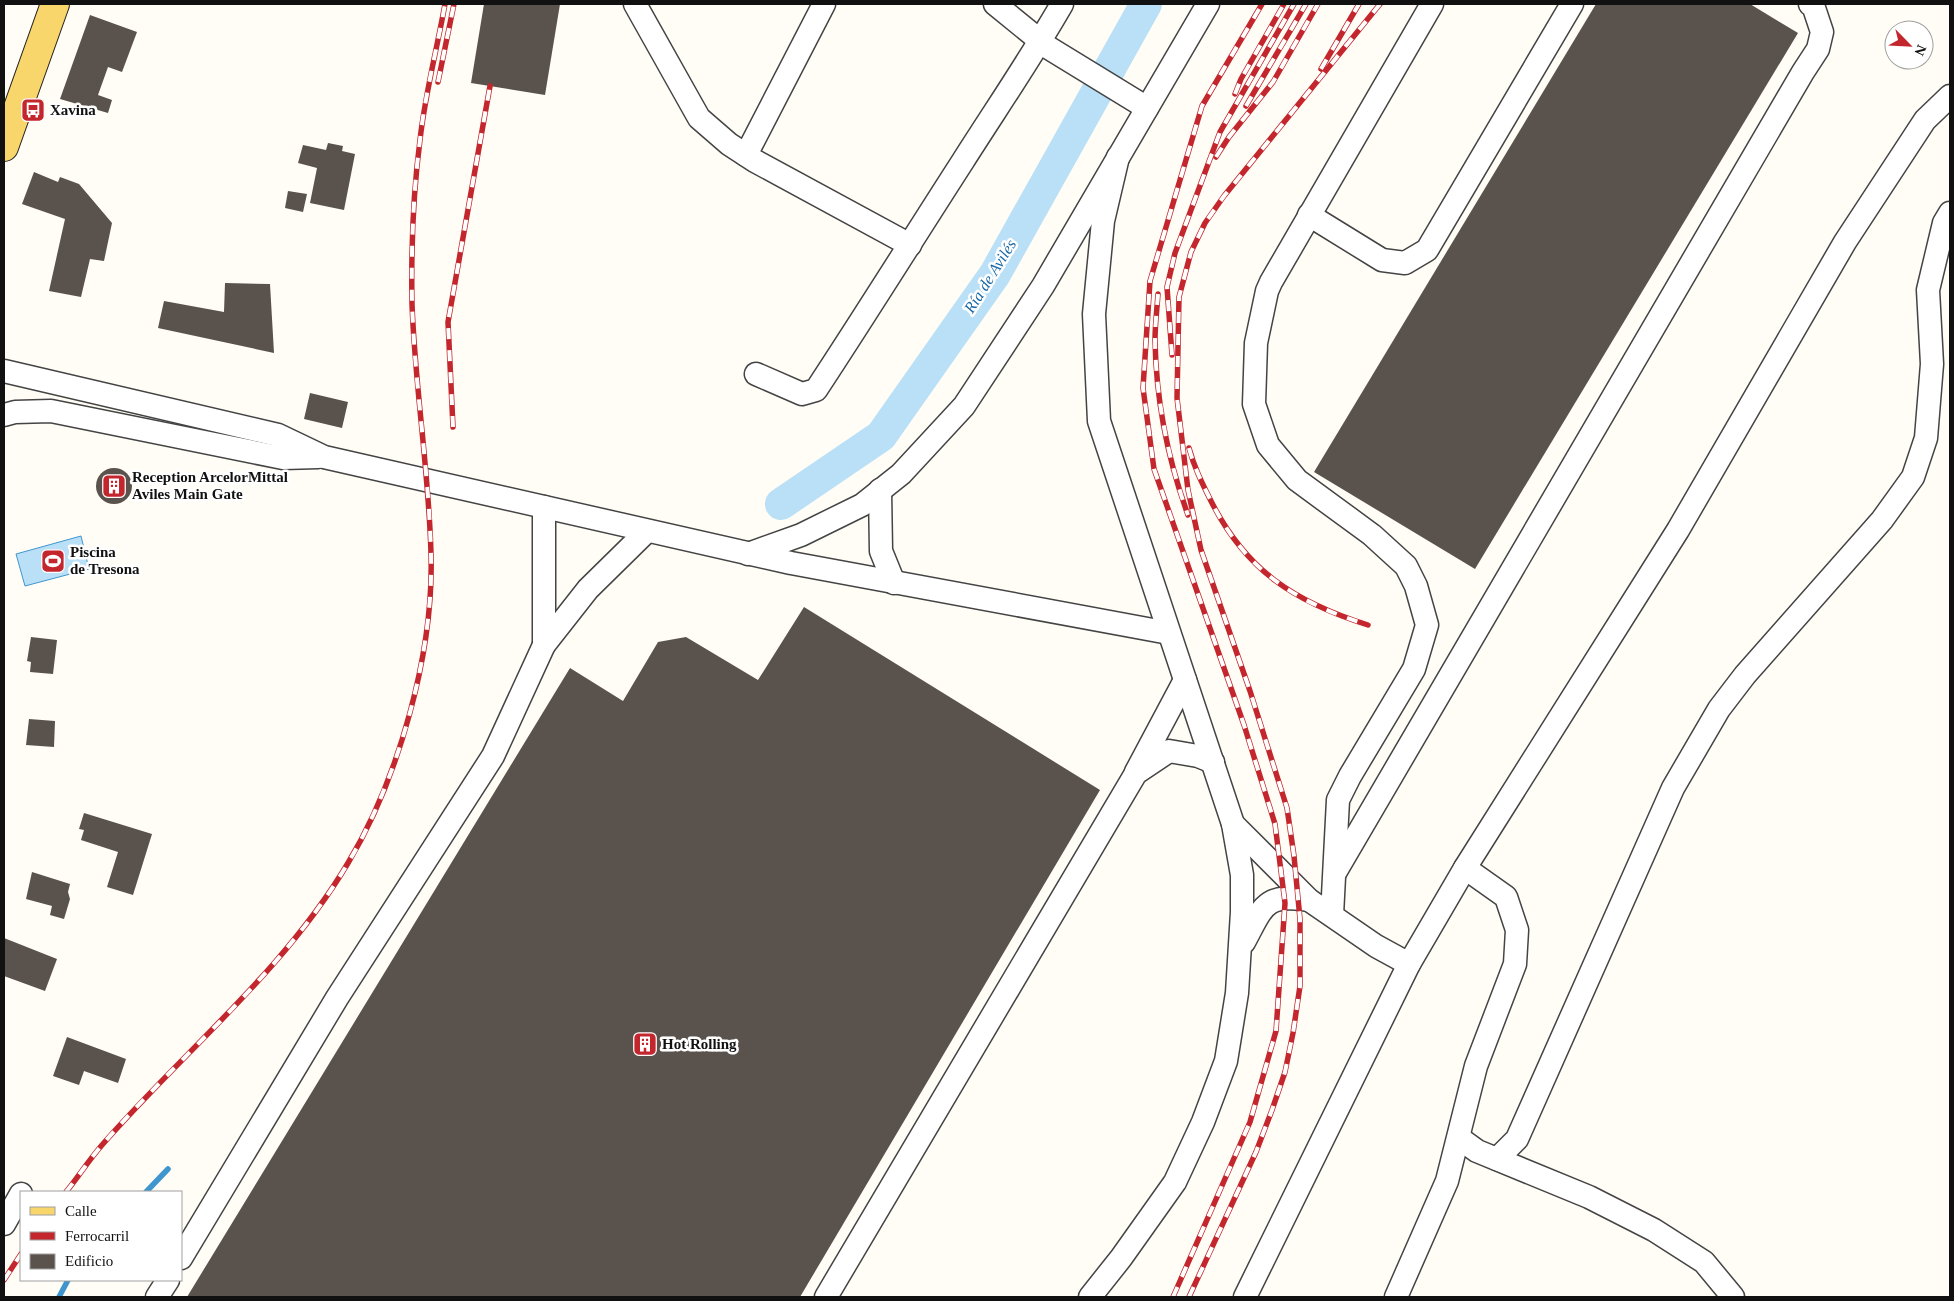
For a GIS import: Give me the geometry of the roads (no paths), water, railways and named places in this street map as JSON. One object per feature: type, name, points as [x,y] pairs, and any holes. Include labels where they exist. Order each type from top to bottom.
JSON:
[{"type":"main road","points":[[4,147],[10,104],[55,4]]},
{"type":"street","points":[[635,4],[699,118],[729,144],[746,155],[910,245]]},
{"type":"street","points":[[746,155],[824,4]]},
{"type":"street","points":[[995,4],[1044,45],[1148,108]]},
{"type":"street","points":[[756,374],[802,394],[816,390],[910,245],[1044,45],[1062,4]]},
{"type":"street","points":[[748,554],[801,535],[862,505],[901,474],[964,406],[1043,286],[1208,4]]},
{"type":"street","points":[[1332,915],[1338,800],[1350,776],[1414,669],[1427,625],[1416,586],[1406,566],[1372,535],[1297,480],[1268,445],[1254,404],[1256,343],[1267,291],[1308,215],[1432,4]]},
{"type":"street","points":[[1308,215],[1382,260],[1404,263],[1427,250],[1453,209],[1572,4]]},
{"type":"street","points":[[1334,875],[1818,49],[1822,32],[1813,5],[1810,4]]},
{"type":"street","points":[[1245,1297],[1409,964],[1465,868],[1678,530],[1846,242],[1925,120],[1950,96]]},
{"type":"street","points":[[1090,1297],[1121,1258],[1175,1182],[1203,1122],[1226,1061],[1237,993],[1242,875],[1233,824],[1099,421],[1094,314],[1103,221],[1118,157]]},
{"type":"street","points":[[1497,1159],[1517,1138],[1673,788],[1719,709],[1745,674],[1882,520],[1913,477],[1926,438],[1927,429],[1932,364],[1928,290],[1944,223],[1950,213]]},
{"type":"street","points":[[4,372],[278,435],[324,457],[791,564],[1169,633]]},
{"type":"street","points":[[4,416],[15,412],[51,411],[283,458],[324,457]]},
{"type":"street","points":[[880,490],[881,551],[894,582]]},
{"type":"street","points":[[544,507],[544,645]]},
{"type":"street","points":[[182,1256],[337,998],[493,756],[544,645],[588,589],[647,531]]},
{"type":"street","points":[[826,1297],[1136,772],[1185,680]]},
{"type":"street","points":[[1136,772],[1169,751],[1198,756],[1212,762]]},
{"type":"street","points":[[1233,824],[1309,900],[1376,946],[1409,964]]},
{"type":"street","points":[[1396,1297],[1447,1181],[1476,1066],[1515,964],[1517,930],[1506,897],[1465,868]]},
{"type":"street","points":[[1240,950],[1263,907],[1284,898],[1309,900]]},
{"type":"street","points":[[1459,1138],[1477,1151],[1589,1197],[1654,1230],[1704,1262],[1733,1297]]},
{"type":"street","points":[[4,1224],[20,1197]]},
{"type":"street","points":[[158,1297],[167,1281]]},
{"type":"water","name":"Piscina de Tresona","points":[[81,536],[89,569],[25,586],[16,554]]},
{"type":"waterway","name":"Ría de Avilés","points":[[781,504],[881,436],[995,274],[1146,4]]},
{"type":"waterway","points":[[147,1191],[168,1169]]},
{"type":"waterway","points":[[59,1297],[67,1281]]},
{"type":"railway","points":[[67,1191],[102,1145],[133,1110],[264,975],[322,902],[348,863],[366,829],[383,793],[397,754],[420,672],[430,592],[430,523],[416,367],[412,304],[412,243],[422,123],[445,4]]},
{"type":"railway","points":[[438,82],[454,4]]},
{"type":"railway","points":[[1173,1297],[1250,1122],[1276,1031],[1285,903],[1275,824],[1244,725],[1154,469],[1143,388],[1150,281],[1202,106],[1262,4]]},
{"type":"railway","points":[[1235,94],[1241,79],[1284,4]]},
{"type":"railway","points":[[1172,355],[1167,287],[1175,253],[1220,132],[1294,4]]},
{"type":"railway","points":[[1246,106],[1306,4]]},
{"type":"railway","points":[[1216,157],[1229,137],[1273,82],[1318,4]]},
{"type":"railway","points":[[1321,69],[1359,4]]},
{"type":"railway","points":[[1189,1297],[1256,1152],[1285,1072],[1300,986],[1300,919],[1287,808],[1250,691],[1201,550],[1188,490],[1177,398],[1179,297],[1191,252],[1205,223],[1224,196],[1380,4]]},
{"type":"railway","points":[[453,427],[448,322],[490,86]]},
{"type":"railway","points":[[1158,294],[1155,340],[1161,407],[1169,451],[1188,515]]},
{"type":"railway","points":[[1189,448],[1193,462],[1211,501],[1240,547],[1257,565],[1275,581],[1295,594],[1318,606],[1368,625]]},
{"type":"railway","points":[[4,1280],[20,1256]]},
{"type":"place","name":"Xavina","points":[[33,110]]},
{"type":"place","name":"Reception ArcelorMittal Aviles Main Gate","points":[[114,486]]},
{"type":"place","name":"Piscina de Tresona","points":[[53,561]]},
{"type":"place","name":"Hot Rolling","points":[[645,1044]]}]
